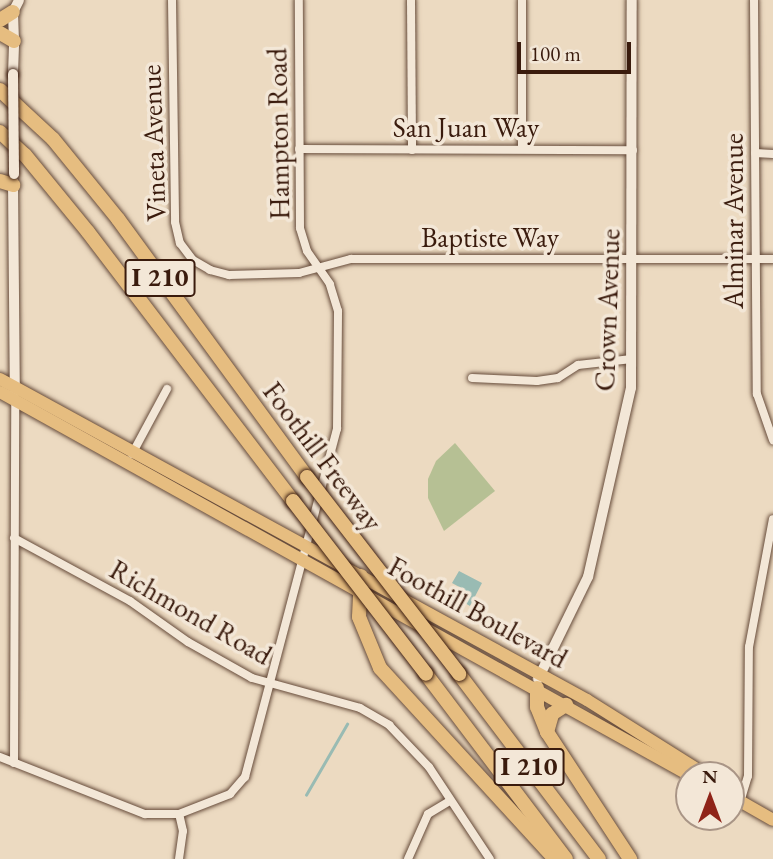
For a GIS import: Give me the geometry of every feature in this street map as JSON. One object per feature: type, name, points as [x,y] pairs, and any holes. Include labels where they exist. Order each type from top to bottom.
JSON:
[{"type":"highway","points":[[0,20],[13,4]]},
{"type":"highway","points":[[0,33],[14,41]]},
{"type":"highway","name":"Foothill Freeway","points":[[0,90],[53,139],[118,219],[307,477],[599,859]]},
{"type":"highway","name":"Foothill Freeway","points":[[0,132],[25,155],[97,242],[566,859]]},
{"type":"highway","points":[[361,576],[358,592],[365,634],[394,687],[555,859]]},
{"type":"highway","points":[[538,681],[537,707],[547,732],[630,859]]},
{"type":"highway","points":[[547,732],[552,714],[566,705]]},
{"type":"main road","points":[[14,41],[9,180],[15,401]]},
{"type":"main road","name":"Foothill Boulevard","points":[[0,379],[303,562],[538,681],[566,705],[675,767]]},
{"type":"main road","name":"Foothill Boulevard","points":[[0,392],[361,576],[538,681],[681,761]]},
{"type":"main road","points":[[745,804],[773,820]]},
{"type":"street","name":"Vineta Avenue","points":[[172,0],[175,222],[180,243],[192,260],[210,270]]},
{"type":"street","name":"Hampton Road","points":[[179,814],[240,786],[271,684],[334,448],[338,409],[338,311],[335,296],[300,228],[299,0]]},
{"type":"street","points":[[411,0],[412,150]]},
{"type":"street","points":[[522,0],[522,149]]},
{"type":"street","name":"Crown Avenue","points":[[538,681],[588,577],[631,388],[632,0]]},
{"type":"street","name":"Alminar Avenue","points":[[754,0],[757,394],[773,440]]},
{"type":"street","points":[[13,4],[14,41]]},
{"type":"street","name":"San Juan Way","points":[[299,149],[633,150]]},
{"type":"street","points":[[755,153],[773,153]]},
{"type":"street","name":"Baptiste Way","points":[[210,270],[229,275],[319,268],[351,260],[773,260]]},
{"type":"street","points":[[472,378],[537,381],[558,378],[578,365],[632,359]]},
{"type":"street","points":[[130,457],[167,389]]},
{"type":"street","points":[[14,763],[15,401]]},
{"type":"street","points":[[745,782],[748,776],[749,647],[773,519]]},
{"type":"street","name":"Richmond Road","points":[[14,538],[130,601],[188,642],[271,684],[373,714],[415,749],[490,859]]},
{"type":"street","points":[[0,757],[131,811],[179,814],[183,831],[178,859]]},
{"type":"street","points":[[408,859],[428,814],[450,801]]},
{"type":"green space","points":[[455,443],[495,491],[444,531],[428,498],[428,479],[436,461]]},
{"type":"water","points":[[459,571],[482,583],[470,606],[458,599],[463,589],[452,583]]},
{"type":"waterway","points":[[306,795],[347,724]]}]
